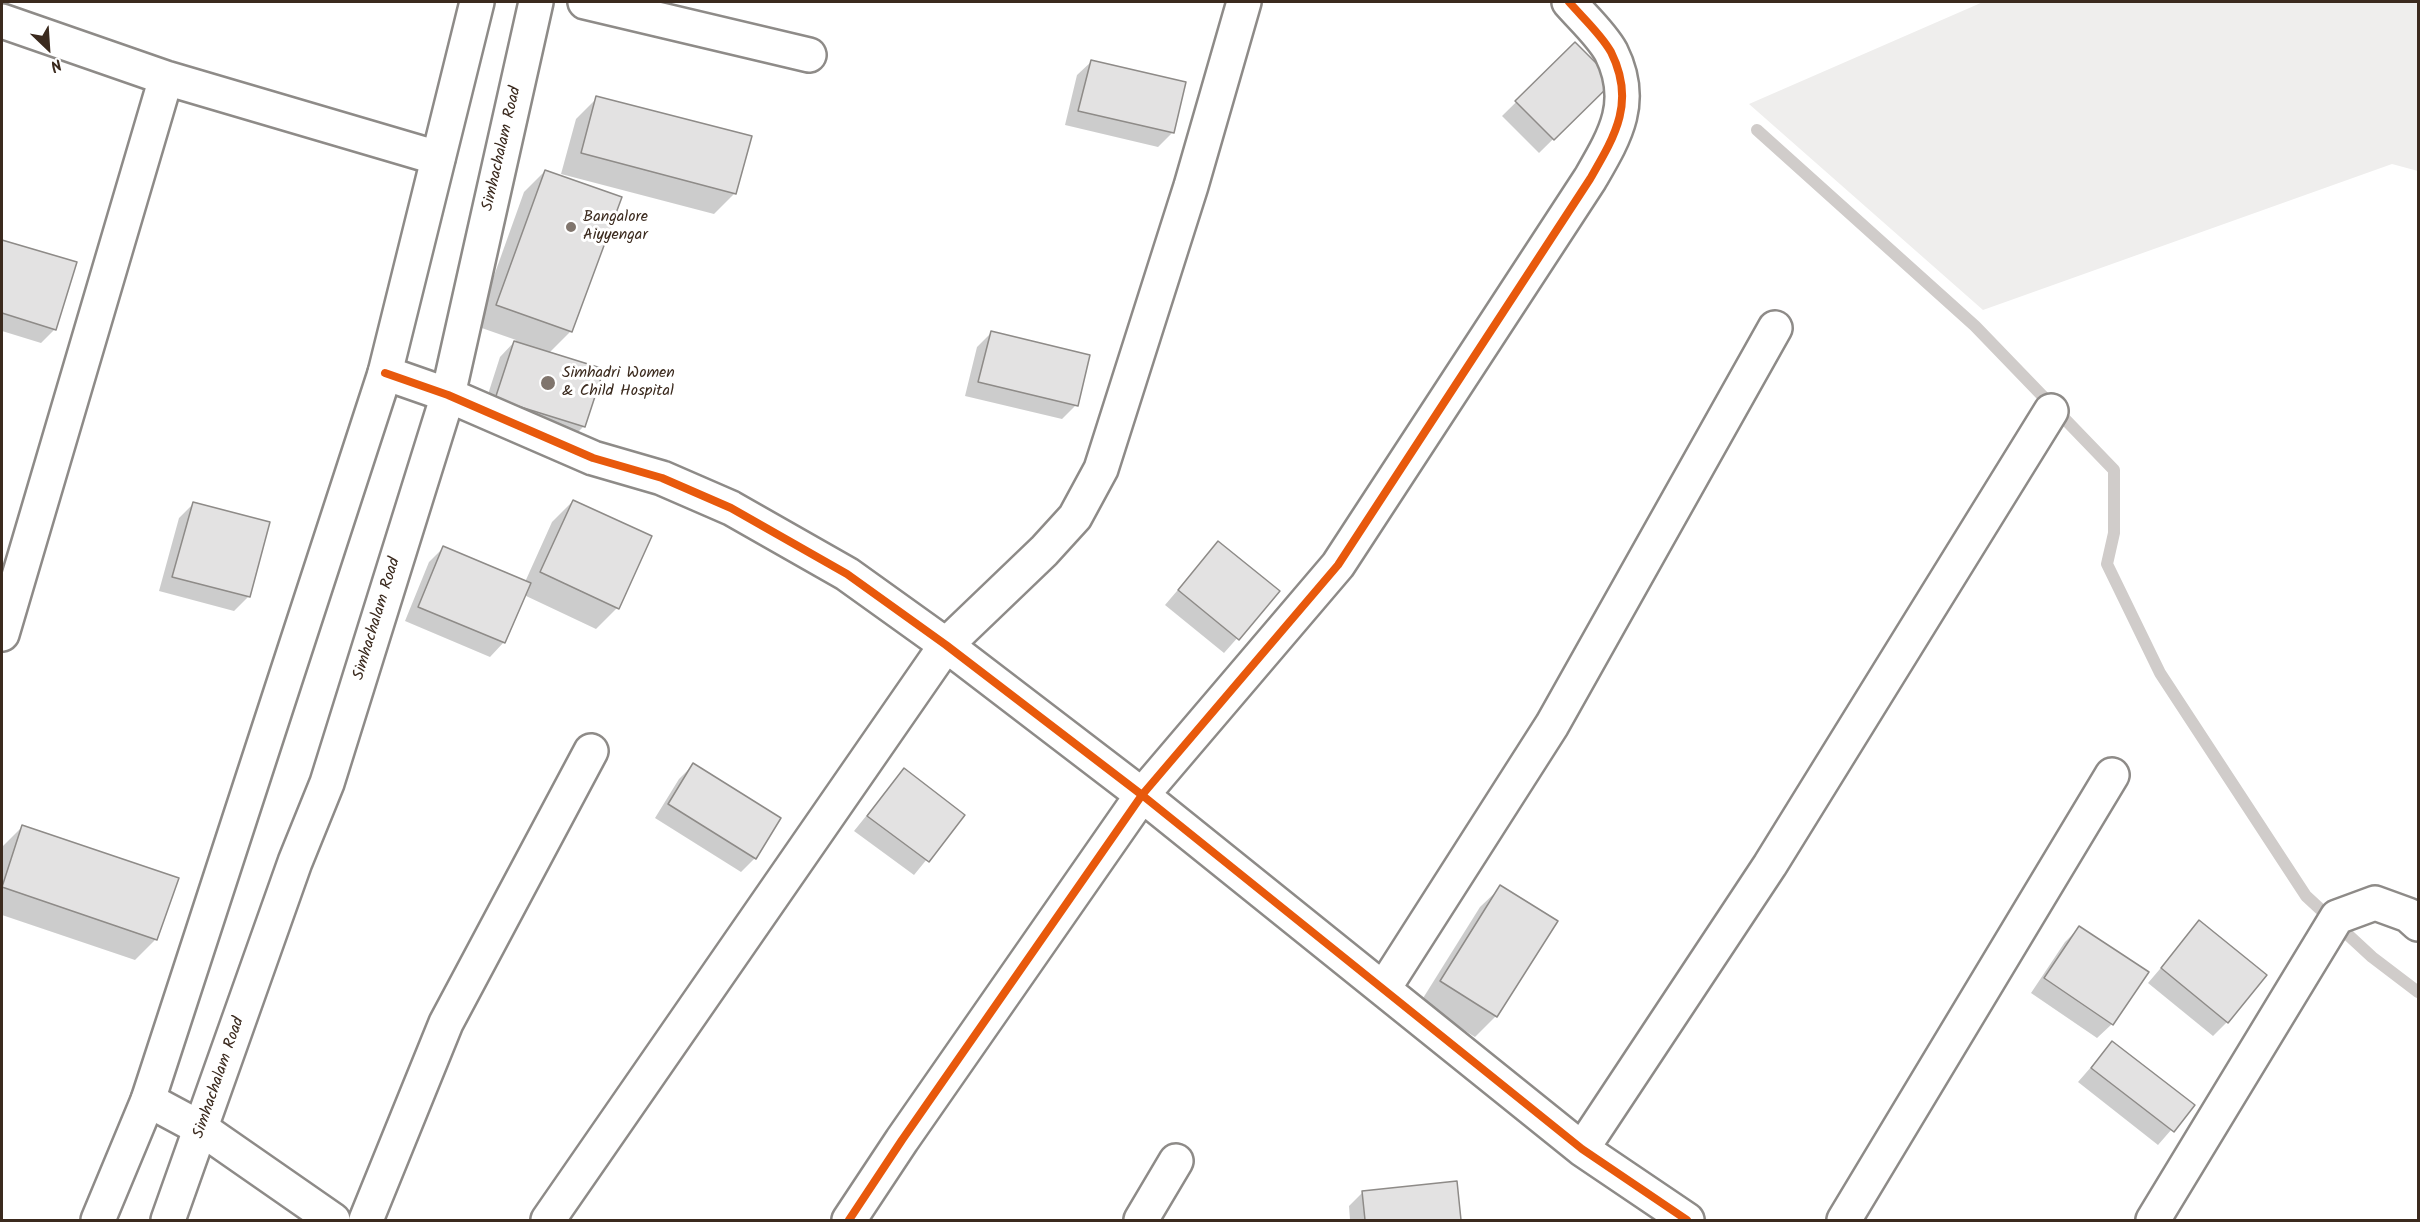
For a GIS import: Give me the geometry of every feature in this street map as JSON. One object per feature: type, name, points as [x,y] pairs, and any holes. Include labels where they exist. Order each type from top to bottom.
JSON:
[{"type":"street","points":[[98,1221],[148,1100],[385,373],[477,2]]},
{"type":"street","name":"Simhachalam Road","points":[[168,1221],[295,862],[327,783],[448,395],[536,2]]},
{"type":"street","points":[[585,2],[809,55]]},
{"type":"street","points":[[548,1221],[946,645],[1076,517],[1101,470],[1191,186],[1244,2]]},
{"type":"street","points":[[849,1221],[902,1140],[1142,795],[1338,565],[1590,179],[1613,139],[1625,96],[1611,52],[1569,2]]},
{"type":"street","points":[[2,21],[166,78],[438,158]]},
{"type":"street","points":[[2,634],[166,78]]},
{"type":"street","points":[[1384,988],[1552,725],[1775,328]]},
{"type":"street","points":[[385,373],[448,395],[593,458],[662,478],[731,508],[848,574],[946,645],[1142,795],[1582,1149],[1687,1221]]},
{"type":"street","points":[[1582,1149],[1770,865],[2051,411]]},
{"type":"street","points":[[366,1221],[446,1023],[591,751]]},
{"type":"street","points":[[1844,1221],[2112,775]]},
{"type":"street","points":[[2153,1221],[2329,930],[2375,903],[2408,915],[2418,924]]},
{"type":"street","points":[[148,1100],[202,1129],[333,1221]]},
{"type":"street","points":[[1141,1221],[1176,1161]]},
{"type":"shaded area","points":[[1983,2],[2418,2],[2418,171],[2392,164],[1983,310],[1749,104]]},
{"type":"building","points":[[1575,42],[1614,81],[1554,140],[1515,101]]},
{"type":"building","points":[[1091,60],[1186,82],[1174,133],[1078,111]]},
{"type":"building","points":[[596,96],[752,136],[736,194],[581,153]]},
{"type":"building","points":[[545,170],[622,197],[572,332],[496,305]]},
{"type":"building","points":[[2,240],[77,262],[56,330],[2,313]]},
{"type":"building","points":[[991,331],[1090,355],[1078,406],[978,382]]},
{"type":"building","points":[[514,341],[604,369],[585,427],[495,399]]},
{"type":"building","points":[[573,500],[652,536],[619,609],[540,572]]},
{"type":"building","points":[[193,502],[270,522],[250,597],[172,577]]},
{"type":"building","points":[[1218,541],[1280,591],[1239,640],[1178,590]]},
{"type":"building","points":[[443,546],[531,583],[505,643],[418,607]]},
{"type":"building","points":[[693,763],[781,818],[756,859],[668,804]]},
{"type":"building","points":[[904,768],[965,815],[929,862],[867,816]]},
{"type":"building","points":[[22,825],[179,878],[157,940],[2,887]]},
{"type":"building","points":[[1500,885],[1558,921],[1497,1017],[1440,981]]},
{"type":"building","points":[[2199,920],[2267,975],[2228,1023],[2161,968]]},
{"type":"building","points":[[2079,926],[2149,972],[2113,1025],[2044,978]]},
{"type":"building","points":[[2112,1041],[2195,1105],[2174,1132],[2091,1068]]},
{"type":"building","points":[[1457,1181],[1461,1220],[1365,1220],[1362,1191]]},
{"type":"waterway","points":[[1757,130],[1975,326],[2114,470],[2114,533],[2107,564],[2160,673],[2306,896],[2372,957],[2418,992]]},
{"type":"cycle path","points":[[849,1220],[1142,795],[1338,565],[1590,179],[1614,133],[1622,103],[1622,87],[1618,70],[1607,45],[1569,2]]},
{"type":"cycle path","points":[[385,373],[448,395],[593,458],[662,478],[731,508],[847,574],[946,645],[1142,795],[1582,1149],[1687,1220]]},
{"type":"place","name":"Bangalore Aiyyengar","points":[[571,227]]},
{"type":"place","name":"Simhadri Women & Child Hospital","points":[[548,383]]}]
